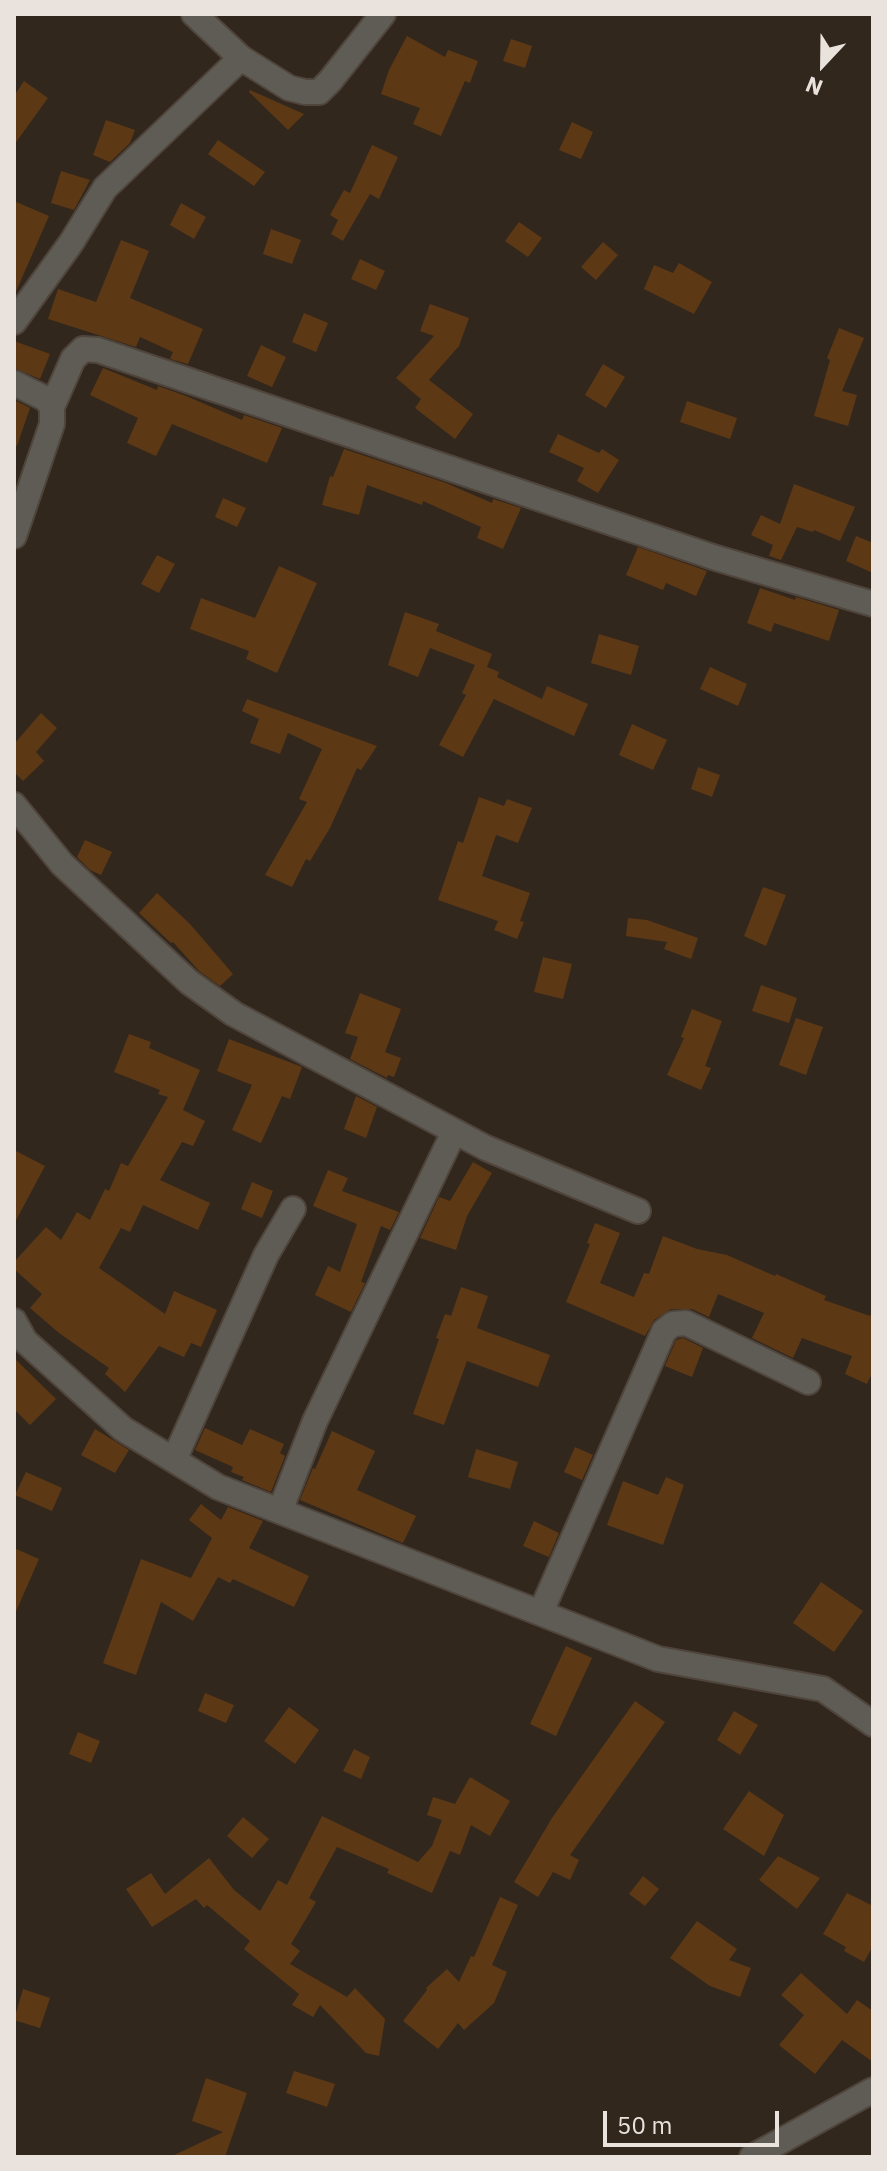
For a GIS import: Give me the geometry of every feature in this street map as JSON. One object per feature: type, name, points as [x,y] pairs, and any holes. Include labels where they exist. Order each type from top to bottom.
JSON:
[{"type":"street","points":[[194,14],[241,58],[289,88],[305,92],[319,92],[383,14]]},
{"type":"street","points":[[14,322],[71,243],[105,188],[241,58]]},
{"type":"street","points":[[14,536],[52,424],[52,407],[73,359],[83,349],[98,350],[716,558],[873,604]]},
{"type":"street","points":[[14,383],[46,399],[52,407]]},
{"type":"street","points":[[14,805],[62,864],[189,982],[234,1014],[454,1132],[529,1167],[638,1211]]},
{"type":"street","points":[[280,1511],[315,1421],[454,1132]]},
{"type":"street","points":[[174,1460],[266,1255],[293,1209]]},
{"type":"street","points":[[14,1321],[25,1341],[123,1429],[218,1487],[658,1659],[823,1689],[873,1724]]},
{"type":"street","points":[[541,1612],[664,1331],[673,1324],[686,1323],[808,1382]]},
{"type":"street","points":[[752,2157],[873,2090]]},
{"type":"building","points":[[407,36],[445,57],[448,50],[478,61],[470,83],[465,81],[441,136],[413,124],[420,108],[381,94],[389,70]]},
{"type":"building","points":[[511,39],[532,46],[525,68],[503,61]]},
{"type":"building","points":[[24,81],[48,98],[14,145],[14,96]]},
{"type":"building","points":[[250,90],[304,114],[288,130]]},
{"type":"building","points":[[106,120],[135,130],[130,143],[110,162],[93,155]]},
{"type":"building","points":[[572,122],[593,132],[581,159],[559,150]]},
{"type":"building","points":[[218,140],[265,172],[254,186],[208,154]]},
{"type":"building","points":[[372,145],[398,157],[379,199],[370,194],[343,241],[331,234],[338,220],[330,215],[344,190],[350,193]]},
{"type":"building","points":[[61,171],[90,180],[74,210],[51,203]]},
{"type":"building","points":[[14,201],[49,216],[14,296]]},
{"type":"building","points":[[181,203],[206,217],[194,239],[170,225]]},
{"type":"building","points":[[519,222],[542,238],[528,257],[505,241]]},
{"type":"building","points":[[271,229],[301,240],[292,264],[263,254]]},
{"type":"building","points":[[121,240],[149,251],[130,298],[203,329],[188,364],[170,359],[173,352],[140,337],[136,347],[48,319],[58,289],[96,302]]},
{"type":"building","points":[[603,242],[618,255],[596,280],[581,267]]},
{"type":"building","points":[[360,259],[385,271],[376,290],[351,279]]},
{"type":"building","points":[[679,263],[712,282],[694,314],[644,289],[654,265],[673,273]]},
{"type":"building","points":[[430,304],[469,318],[459,346],[429,380],[473,414],[455,439],[415,408],[421,399],[396,378],[434,336],[420,331]]},
{"type":"building","points":[[304,313],[328,323],[316,352],[292,342]]},
{"type":"building","points":[[839,328],[864,338],[842,391],[857,395],[848,426],[814,416],[830,360],[827,358]]},
{"type":"building","points":[[14,341],[50,354],[40,379],[14,368]]},
{"type":"building","points":[[261,345],[286,357],[272,387],[247,376]]},
{"type":"building","points":[[603,364],[625,377],[606,408],[585,395]]},
{"type":"building","points":[[103,368],[157,390],[158,386],[186,396],[242,420],[244,415],[282,428],[267,463],[172,424],[156,456],[127,443],[138,418],[90,395]]},
{"type":"building","points":[[14,400],[30,408],[17,446],[14,445]]},
{"type":"building","points":[[687,401],[737,418],[730,439],[680,422]]},
{"type":"building","points":[[558,434],[599,453],[602,449],[619,460],[598,493],[577,481],[584,468],[549,452]]},
{"type":"building","points":[[344,449],[446,483],[492,503],[493,499],[521,508],[503,549],[477,538],[481,527],[423,501],[422,505],[367,485],[359,515],[322,505],[330,476],[333,477]]},
{"type":"building","points":[[794,484],[855,507],[840,541],[814,530],[797,527],[781,560],[769,556],[773,545],[751,535],[761,515],[780,524]]},
{"type":"building","points":[[223,498],[246,508],[237,527],[215,517]]},
{"type":"building","points":[[856,536],[873,543],[873,573],[846,561]]},
{"type":"building","points":[[638,547],[707,571],[696,596],[666,583],[663,590],[626,575]]},
{"type":"building","points":[[157,555],[175,564],[159,593],[141,584]]},
{"type":"building","points":[[279,566],[317,583],[277,673],[246,659],[249,651],[190,629],[201,598],[255,618]]},
{"type":"building","points":[[760,588],[839,610],[829,641],[774,623],[771,632],[747,623]]},
{"type":"building","points":[[405,612],[439,624],[436,631],[492,654],[487,667],[499,672],[497,677],[542,699],[547,686],[588,704],[574,736],[494,699],[463,757],[439,745],[466,695],[462,693],[475,665],[430,648],[418,677],[388,665]]},
{"type":"building","points":[[599,634],[639,646],[631,675],[591,663]]},
{"type":"building","points":[[710,667],[747,684],[738,706],[700,689]]},
{"type":"building","points":[[247,699],[377,746],[361,770],[357,768],[330,828],[310,861],[306,859],[292,887],[265,875],[307,802],[299,799],[322,749],[288,733],[280,754],[250,743],[259,719],[242,711]]},
{"type":"building","points":[[41,713],[57,728],[36,752],[44,761],[23,781],[14,772],[14,744]]},
{"type":"building","points":[[632,724],[667,740],[653,770],[619,755]]},
{"type":"building","points":[[698,767],[720,775],[712,797],[691,789]]},
{"type":"building","points":[[479,797],[504,806],[507,799],[532,808],[518,843],[496,835],[482,876],[530,893],[517,939],[494,930],[498,921],[438,900],[458,841],[463,843]]},
{"type":"building","points":[[85,840],[112,852],[101,875],[90,870],[77,857]]},
{"type":"building","points":[[763,887],[786,895],[766,946],[744,936]]},
{"type":"building","points":[[157,893],[190,924],[233,974],[220,986],[199,971],[173,942],[139,913]]},
{"type":"building","points":[[628,918],[647,920],[698,938],[691,959],[664,949],[667,942],[626,936]]},
{"type":"building","points":[[543,957],[572,964],[563,999],[534,992]]},
{"type":"building","points":[[761,985],[797,998],[789,1023],[752,1011]]},
{"type":"building","points":[[360,993],[401,1009],[385,1052],[401,1058],[394,1077],[388,1075],[387,1078],[350,1059],[358,1037],[345,1033]]},
{"type":"building","points":[[692,1009],[722,1021],[705,1066],[711,1068],[701,1090],[667,1075],[684,1038],[681,1037]]},
{"type":"building","points":[[796,1018],[823,1027],[806,1075],[779,1065]]},
{"type":"building","points":[[129,1034],[151,1042],[149,1048],[200,1070],[183,1110],[205,1121],[193,1146],[182,1142],[160,1180],[210,1203],[198,1230],[143,1205],[130,1232],[121,1228],[99,1268],[165,1314],[174,1291],[217,1310],[201,1347],[191,1343],[184,1357],[159,1346],[125,1392],[105,1374],[109,1368],[30,1308],[42,1294],[14,1269],[14,1262],[46,1227],[61,1240],[77,1212],[90,1220],[105,1189],[109,1191],[121,1163],[128,1166],[168,1097],[158,1094],[160,1090],[114,1072]]},
{"type":"building","points":[[229,1039],[302,1067],[290,1099],[282,1096],[261,1143],[232,1130],[252,1085],[217,1071]]},
{"type":"building","points":[[356,1096],[377,1107],[366,1138],[344,1129]]},
{"type":"building","points":[[14,1150],[45,1166],[14,1224]]},
{"type":"building","points":[[473,1162],[492,1173],[467,1216],[456,1250],[420,1238],[439,1197],[450,1201]]},
{"type":"building","points":[[328,1170],[348,1178],[342,1191],[399,1212],[390,1230],[381,1226],[361,1282],[365,1283],[351,1312],[315,1295],[328,1266],[340,1272],[357,1224],[313,1206]]},
{"type":"building","points":[[252,1182],[273,1191],[262,1218],[241,1209]]},
{"type":"building","points":[[595,1223],[620,1233],[600,1283],[634,1297],[644,1273],[649,1274],[663,1236],[697,1249],[727,1255],[826,1296],[824,1300],[870,1316],[873,1309],[873,1371],[867,1384],[845,1374],[852,1356],[802,1338],[793,1358],[752,1338],[764,1313],[718,1294],[709,1317],[692,1309],[671,1309],[654,1320],[645,1336],[566,1302],[590,1244],[587,1243]]},
{"type":"building","points":[[461,1287],[488,1296],[477,1328],[550,1355],[538,1387],[467,1361],[444,1425],[413,1414],[445,1314],[451,1316]]},
{"type":"building","points":[[683,1338],[703,1348],[692,1377],[665,1366],[676,1340]]},
{"type":"building","points":[[14,1358],[56,1399],[30,1425],[14,1409]]},
{"type":"building","points":[[205,1428],[242,1445],[250,1429],[284,1444],[280,1453],[285,1456],[271,1492],[242,1480],[244,1477],[231,1472],[233,1467],[195,1450]]},
{"type":"building","points":[[95,1429],[129,1450],[115,1473],[81,1455]]},
{"type":"building","points":[[332,1431],[375,1451],[357,1490],[416,1516],[403,1543],[300,1500]]},
{"type":"building","points":[[575,1447],[593,1455],[582,1480],[564,1472]]},
{"type":"building","points":[[476,1449],[518,1462],[510,1489],[468,1477]]},
{"type":"building","points":[[26,1472],[62,1488],[52,1511],[15,1495]]},
{"type":"building","points":[[666,1477],[684,1485],[663,1545],[607,1525],[623,1481],[658,1495]]},
{"type":"building","points":[[201,1504],[221,1520],[228,1507],[263,1521],[249,1548],[309,1576],[294,1607],[233,1579],[230,1583],[218,1577],[193,1621],[161,1602],[136,1675],[103,1663],[141,1559],[191,1578],[212,1538],[189,1520]]},
{"type":"building","points":[[534,1521],[559,1533],[549,1557],[523,1546]]},
{"type":"building","points":[[14,1548],[39,1559],[14,1616]]},
{"type":"building","points":[[821,1582],[863,1611],[834,1652],[793,1623]]},
{"type":"building","points":[[566,1646],[592,1658],[556,1736],[530,1724]]},
{"type":"building","points":[[205,1693],[234,1705],[226,1723],[198,1711]]},
{"type":"building","points":[[635,1701],[665,1722],[570,1855],[579,1860],[570,1880],[553,1872],[538,1897],[514,1882],[552,1818]]},
{"type":"building","points":[[289,1707],[319,1730],[295,1764],[264,1741]]},
{"type":"building","points":[[734,1711],[758,1725],[740,1755],[717,1740]]},
{"type":"building","points":[[78,1732],[100,1741],[91,1763],[69,1754]]},
{"type":"building","points":[[354,1749],[370,1757],[361,1779],[343,1771]]},
{"type":"building","points":[[470,1777],[510,1801],[490,1836],[471,1825],[460,1855],[450,1851],[432,1893],[387,1873],[389,1869],[337,1847],[309,1898],[316,1902],[291,1944],[300,1951],[290,1964],[347,1997],[355,1988],[385,2019],[379,2056],[366,2053],[320,2005],[313,2017],[292,2005],[299,1994],[244,1949],[250,1941],[207,1905],[204,1908],[196,1899],[152,1927],[126,1889],[151,1873],[165,1894],[209,1858],[234,1890],[260,1911],[278,1880],[287,1885],[322,1816],[418,1862],[432,1846],[442,1820],[427,1815],[433,1797],[455,1804]]},
{"type":"building","points":[[749,1791],[784,1815],[764,1856],[723,1829]]},
{"type":"building","points":[[243,1817],[269,1839],[252,1858],[227,1836]]},
{"type":"building","points":[[778,1856],[820,1878],[797,1909],[759,1880]]},
{"type":"building","points":[[643,1876],[659,1889],[645,1906],[629,1894]]},
{"type":"building","points":[[847,1893],[873,1906],[873,1946],[864,1962],[823,1934]]},
{"type":"building","points":[[500,1897],[518,1905],[492,1965],[507,1972],[494,2003],[464,2030],[458,2023],[438,2049],[403,2021],[426,1988],[447,1969],[459,1982],[471,1956],[474,1957]]},
{"type":"building","points":[[697,1921],[737,1949],[729,1960],[751,1968],[740,1997],[710,1986],[670,1958]]},
{"type":"building","points":[[801,1973],[847,2014],[857,2000],[873,2011],[873,2062],[842,2040],[815,2074],[779,2045],[804,2015],[781,1995]]},
{"type":"building","points":[[23,1989],[50,1998],[40,2028],[14,2020]]},
{"type":"building","points":[[294,2071],[335,2084],[327,2107],[286,2093]]},
{"type":"building","points":[[206,2078],[247,2093],[225,2157],[170,2157],[223,2132],[192,2121]]}]
